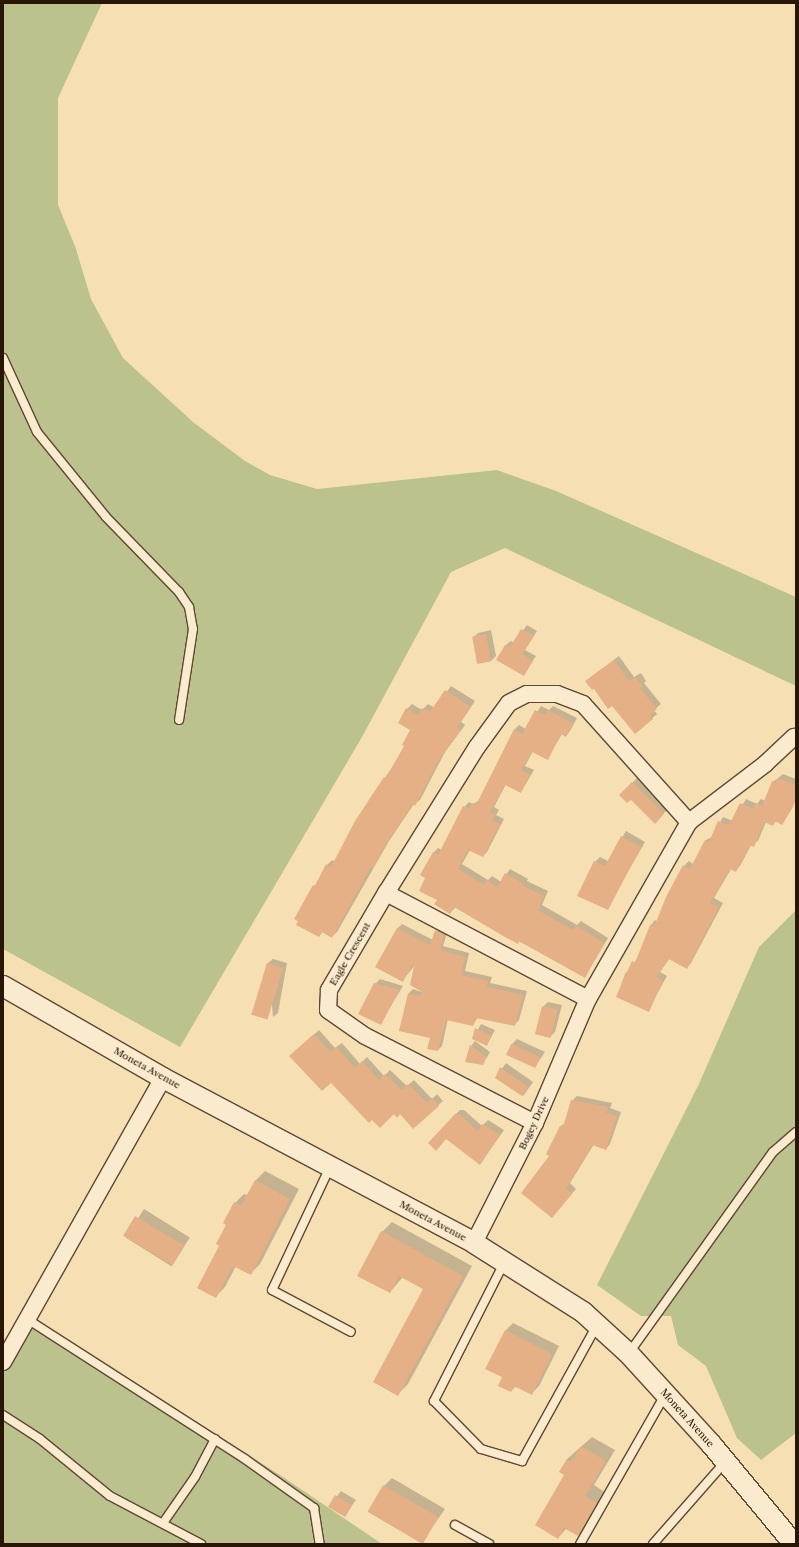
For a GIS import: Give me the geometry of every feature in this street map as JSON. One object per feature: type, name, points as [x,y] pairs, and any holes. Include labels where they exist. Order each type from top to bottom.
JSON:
[{"type":"street","points":[[588,999],[386,893],[477,747],[509,703],[527,694],[557,694],[583,704],[689,822],[766,764],[794,737]]},
{"type":"street","name":"Bogey Drive","points":[[474,1242],[535,1123],[588,999],[689,822]]},
{"type":"street","name":"Eagle Crescent","points":[[386,893],[329,990],[328,1010],[365,1036],[535,1123]]},
{"type":"street","name":"Moneta Avenue","points":[[3,986],[164,1078],[474,1242],[583,1312],[628,1354],[665,1394],[726,1462],[794,1544]]},
{"type":"street","points":[[3,1362],[164,1078]]},
{"type":"lane","points":[[3,358],[37,432],[106,517],[180,592],[189,608],[193,629],[179,720]]},
{"type":"lane","points":[[628,1354],[773,1152],[796,1132]]},
{"type":"lane","points":[[330,1166],[272,1290],[351,1332]]},
{"type":"lane","points":[[504,1262],[434,1401],[481,1449],[522,1461],[597,1325]]},
{"type":"lane","points":[[28,1320],[214,1439],[314,1508],[320,1544]]},
{"type":"lane","points":[[580,1544],[665,1394]]},
{"type":"lane","points":[[3,1415],[40,1439],[110,1496],[201,1544]]},
{"type":"lane","points":[[163,1523],[195,1477],[214,1439]]},
{"type":"lane","points":[[653,1544],[726,1462]]},
{"type":"lane","points":[[455,1525],[489,1544]]},
{"type":"green space","points":[[3,3],[102,3],[58,98],[58,205],[75,246],[91,299],[123,358],[193,422],[245,461],[270,475],[317,489],[497,470],[556,491],[796,597],[796,686],[505,548],[451,572],[362,737],[180,1047],[3,949]]},
{"type":"green space","points":[[796,910],[796,1433],[761,1460],[737,1438],[706,1366],[678,1345],[671,1316],[641,1316],[597,1285],[698,1086],[759,947]]},
{"type":"green space","points":[[38,1320],[286,1479],[382,1544],[3,1544],[3,1373]]},
{"type":"building","points":[[521,629],[534,636],[522,654],[533,661],[524,676],[496,660],[505,645],[510,647]]},
{"type":"building","points":[[486,634],[491,662],[477,664],[472,636]]},
{"type":"building","points":[[614,660],[629,681],[636,677],[642,686],[640,688],[657,709],[650,715],[653,719],[635,734],[612,706],[608,709],[594,689],[592,690],[585,681]]},
{"type":"building","points":[[445,690],[471,707],[457,727],[461,730],[440,758],[415,806],[413,804],[384,847],[373,868],[371,867],[332,938],[322,932],[319,937],[296,925],[298,921],[294,919],[313,885],[315,886],[326,864],[331,867],[355,821],[384,777],[386,778],[404,746],[402,745],[410,730],[398,723],[406,708],[418,715],[422,708],[430,712]]},
{"type":"building","points":[[535,710],[545,715],[548,710],[573,723],[566,737],[561,734],[548,760],[532,752],[521,770],[530,774],[521,793],[505,785],[490,812],[495,815],[492,820],[500,824],[483,857],[468,850],[458,869],[484,885],[486,880],[497,887],[505,873],[524,884],[523,886],[544,896],[538,910],[573,930],[576,925],[604,943],[585,978],[519,941],[518,944],[505,937],[454,907],[450,914],[434,904],[437,900],[419,891],[425,878],[420,875],[433,852],[438,855],[463,806],[469,809],[472,803],[476,805],[514,729],[522,734]]},
{"type":"building","points":[[778,778],[796,785],[796,798],[793,807],[782,825],[775,821],[773,826],[764,822],[754,847],[750,845],[736,872],[730,869],[710,903],[719,907],[687,969],[669,959],[656,977],[663,981],[649,1012],[616,997],[632,961],[635,963],[650,925],[654,927],[666,897],[683,865],[689,869],[692,864],[695,865],[693,863],[705,840],[709,842],[718,821],[729,825],[740,803],[753,809],[756,803],[762,806],[772,781],[776,783]]},
{"type":"building","points":[[632,782],[664,814],[655,824],[631,800],[627,803],[619,795]]},
{"type":"building","points":[[621,836],[641,847],[608,910],[577,896],[594,861],[605,866]]},
{"type":"building","points":[[397,928],[430,945],[435,930],[444,934],[440,950],[465,957],[461,975],[488,981],[487,987],[523,995],[515,1026],[476,1018],[473,1026],[446,1020],[438,1051],[427,1049],[430,1038],[399,1031],[408,993],[420,996],[422,992],[410,985],[414,966],[412,965],[403,982],[375,967]]},
{"type":"building","points":[[267,963],[283,968],[267,1020],[251,1015]]},
{"type":"building","points":[[374,983],[399,990],[381,1025],[358,1014]]},
{"type":"building","points":[[542,1006],[558,1010],[551,1038],[535,1034]]},
{"type":"building","points":[[475,1028],[491,1035],[487,1046],[472,1039]]},
{"type":"building","points":[[314,1034],[330,1052],[336,1047],[355,1068],[362,1061],[379,1080],[385,1074],[402,1090],[408,1084],[427,1103],[432,1098],[439,1106],[413,1129],[400,1114],[397,1118],[394,1114],[380,1128],[372,1120],[369,1123],[331,1083],[322,1091],[289,1056]]},
{"type":"building","points":[[511,1044],[540,1057],[535,1068],[506,1055]]},
{"type":"building","points":[[470,1045],[486,1057],[483,1065],[465,1062]]},
{"type":"building","points":[[500,1067],[528,1087],[522,1096],[495,1078]]},
{"type":"building","points":[[571,1100],[608,1107],[606,1113],[617,1116],[606,1150],[592,1145],[566,1188],[572,1194],[552,1218],[521,1193],[549,1156],[546,1154],[560,1126],[563,1127]]},
{"type":"building","points":[[455,1114],[459,1114],[478,1131],[482,1124],[500,1135],[480,1165],[446,1139],[436,1151],[428,1143]]},
{"type":"building","points":[[255,1180],[290,1199],[251,1275],[233,1266],[216,1298],[197,1288],[219,1246],[216,1244],[226,1225],[223,1223],[234,1202],[241,1206]]},
{"type":"building","points":[[135,1216],[184,1245],[172,1265],[123,1236]]},
{"type":"building","points":[[381,1231],[463,1276],[398,1396],[373,1382],[423,1289],[399,1276],[390,1293],[357,1276]]},
{"type":"building","points":[[505,1330],[552,1354],[532,1395],[514,1386],[511,1392],[498,1386],[502,1377],[485,1369]]},
{"type":"building","points":[[581,1446],[606,1461],[585,1496],[597,1503],[578,1536],[564,1528],[558,1539],[535,1525],[564,1475],[559,1472],[567,1459],[571,1462]]},
{"type":"building","points":[[383,1485],[438,1517],[423,1544],[368,1512]]},
{"type":"building","points":[[335,1495],[352,1505],[345,1517],[328,1507]]}]
